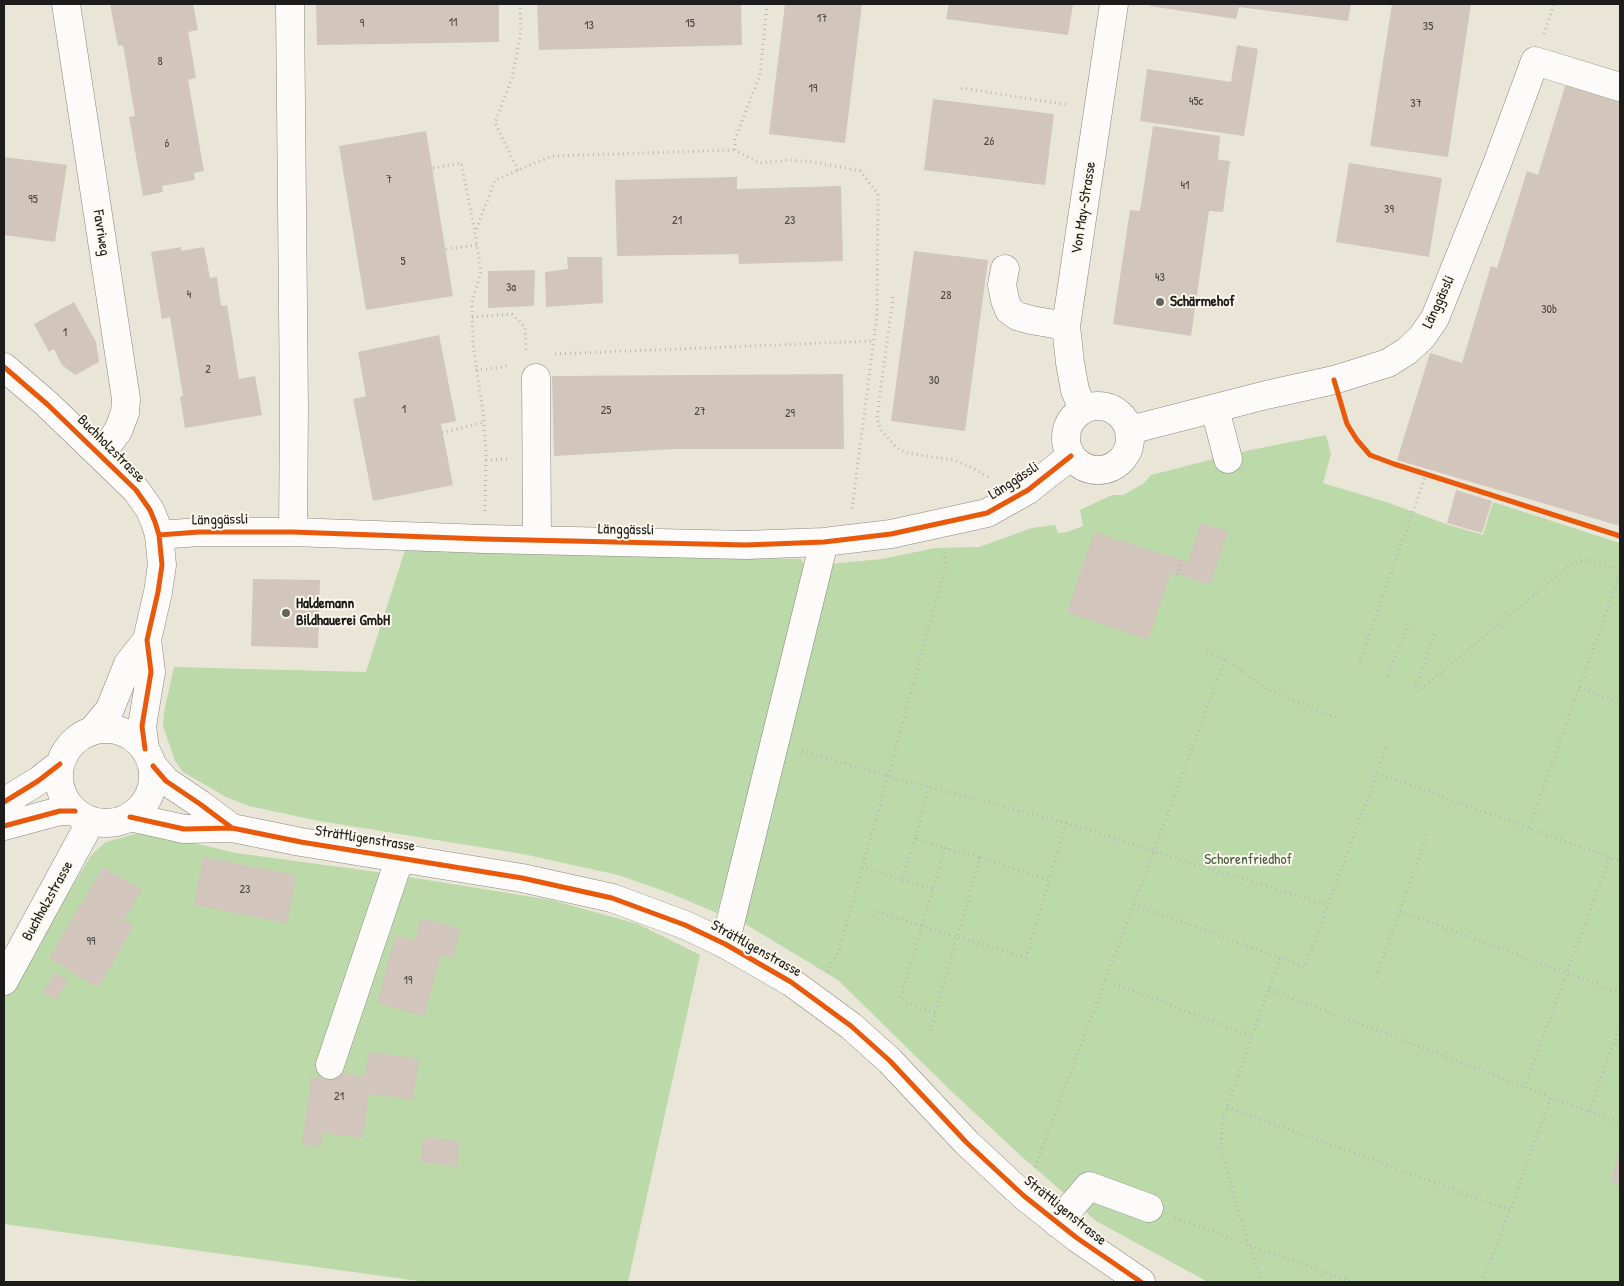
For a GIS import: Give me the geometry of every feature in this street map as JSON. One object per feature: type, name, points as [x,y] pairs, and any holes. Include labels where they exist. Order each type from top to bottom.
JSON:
[{"type":"street","name":"Favriweg","points":[[66,4],[126,400],[125,414],[118,430],[100,455]]},
{"type":"street","points":[[290,4],[294,409],[293,532]]},
{"type":"street","name":"Von May-Strasse","points":[[1083,410],[1075,390],[1066,326],[1114,4]]},
{"type":"street","name":"Länggässli","points":[[1130,430],[1266,395],[1334,380],[1388,363],[1407,351],[1422,337],[1435,318],[1497,164],[1535,61],[1620,87]]},
{"type":"street","points":[[1004,269],[1002,285],[1004,300],[1009,310],[1017,316],[1031,320],[1066,326]]},
{"type":"street","points":[[527,366],[537,540]]},
{"type":"street","name":"Buchholzstrasse","points":[[4,367],[47,404],[136,490],[150,510],[159,535],[162,565],[147,640],[151,672],[142,726],[149,757]]},
{"type":"street","points":[[1094,406],[1106,406],[1116,411],[1125,420],[1130,430],[1127,452],[1121,461],[1112,468],[1101,470],[1089,469],[1079,465],[1067,447],[1066,436],[1074,416],[1094,406]]},
{"type":"street","points":[[1215,409],[1228,459]]},
{"type":"street","name":"Länggässli","points":[[159,535],[198,532],[293,532],[484,539],[746,545],[836,541],[891,534],[987,513],[1028,490],[1072,456]]},
{"type":"street","points":[[725,944],[774,743],[836,541]]},
{"type":"street","name":"Buchholzstrasse","points":[[92,731],[110,708],[128,664],[147,640]]},
{"type":"street","points":[[4,826],[60,811],[82,815],[103,823],[117,822],[130,817],[141,807],[149,795],[153,781],[149,757],[134,738],[121,731],[106,729],[92,731],[78,738],[67,750],[60,764],[61,790],[67,802],[82,815]]},
{"type":"street","name":"Strättligenstrasse","points":[[149,757],[166,781],[232,828]]},
{"type":"street","points":[[4,802],[38,781],[60,764]]},
{"type":"street","name":"Buchholzstrasse","points":[[4,981],[84,834],[82,815]]},
{"type":"street","name":"Strättligenstrasse","points":[[130,817],[184,829],[232,828],[300,842],[522,878],[612,898],[684,925],[725,944],[814,997],[871,1043],[967,1143],[1024,1196],[1109,1262],[1141,1282]]},
{"type":"street","name":"Strättligenstrasse","points":[[330,1065],[400,857]]},
{"type":"street","points":[[1057,1222],[1089,1186],[1149,1208]]},
{"type":"path","points":[[518,170],[495,123],[512,78],[521,32],[520,4]]},
{"type":"path","points":[[735,150],[734,139],[760,75],[767,4]]},
{"type":"path","points":[[961,88],[1099,110]]},
{"type":"path","points":[[475,233],[495,180],[552,156],[735,150],[758,162],[790,160],[814,162],[860,171],[878,194],[877,316],[874,341],[836,541]]},
{"type":"path","points":[[433,168],[461,163],[481,272],[472,302],[472,344],[484,422],[486,454],[484,539]]},
{"type":"path","points":[[446,249],[477,246]]},
{"type":"path","points":[[893,298],[877,417],[880,429],[897,448],[906,453],[954,460],[971,467],[989,477],[1010,501]]},
{"type":"path","points":[[472,317],[512,314],[525,327],[527,366],[476,370]]},
{"type":"path","points":[[553,354],[874,341]]},
{"type":"path","points":[[442,433],[484,422]]},
{"type":"path","points":[[1418,472],[1435,478]]},
{"type":"path","points":[[1358,663],[1426,474]]},
{"type":"path","points":[[814,997],[839,951],[946,564],[939,524]]},
{"type":"path","points":[[1421,689],[1569,566],[1585,559],[1620,570]]},
{"type":"path","points":[[1177,575],[1182,560]]},
{"type":"path","points":[[1529,828],[1620,574]]},
{"type":"path","points":[[1388,676],[1410,622]]},
{"type":"path","points":[[1415,686],[1436,632]]},
{"type":"path","points":[[1208,652],[1225,659],[1265,688],[1336,718]]},
{"type":"path","points":[[1024,1196],[1225,659]]},
{"type":"path","points":[[1579,688],[1620,702]]},
{"type":"path","points":[[774,743],[888,776],[1066,823],[1328,905]]},
{"type":"path","points":[[1134,904],[1305,967],[1387,746]]},
{"type":"path","points":[[1377,773],[1620,861]]},
{"type":"path","points":[[902,880],[929,787]]},
{"type":"path","points":[[870,910],[1026,958],[1066,823]]},
{"type":"path","points":[[1376,977],[1427,835]]},
{"type":"path","points":[[915,838],[1049,880]]},
{"type":"path","points":[[935,1013],[900,1000],[946,848]]},
{"type":"path","points":[[1524,1088],[1610,857]]},
{"type":"path","points":[[930,1031],[980,858]]},
{"type":"path","points":[[862,867],[933,889]]},
{"type":"path","points":[[1400,911],[1620,993]]},
{"type":"path","points":[[1264,1282],[1248,1244],[1221,1150],[1222,1121],[1280,958]]},
{"type":"path","points":[[1105,980],[1252,1036]]},
{"type":"path","points":[[1269,990],[1620,1124]]},
{"type":"path","points":[[1589,1112],[1620,1025]]},
{"type":"path","points":[[1482,1282],[1551,1097]]},
{"type":"path","points":[[1227,1107],[1510,1210]]},
{"type":"path","points":[[1149,1208],[1352,1282]]},
{"type":"green space","name":"Schorenfriedhof","points":[[1326,435],[1331,454],[1323,483],[1483,535],[1493,502],[1620,543],[1620,1282],[1208,1282],[1096,1221],[1020,1155],[948,1088],[838,980],[737,919],[829,564],[882,559],[935,548],[979,547],[1032,528],[1055,525],[1058,533],[1067,532],[1083,526],[1080,510],[1112,495],[1123,495],[1143,484],[1151,475],[1241,452]]},
{"type":"green space","points":[[405,550],[801,559],[809,573],[717,913],[667,892],[618,875],[523,854],[319,821],[249,806],[226,797],[183,772],[175,761],[163,726],[164,712],[174,667],[366,672]]},
{"type":"green space","points":[[142,832],[236,853],[384,873],[551,900],[638,924],[700,955],[628,1282],[426,1282],[4,1224],[4,998],[92,854],[106,842]]},
{"type":"building","points":[[110,4],[193,4],[198,30],[188,32],[196,78],[188,80],[204,171],[194,173],[195,180],[162,186],[163,192],[143,196],[129,117],[135,116],[123,45],[118,46]]},
{"type":"building","points":[[316,4],[499,4],[499,42],[317,45]]},
{"type":"building","points":[[537,4],[741,4],[742,45],[539,50]]},
{"type":"building","points":[[785,4],[862,4],[845,143],[769,134]]},
{"type":"building","points":[[949,4],[1073,4],[1068,35],[946,19]]},
{"type":"building","points":[[1151,4],[1351,4],[1348,21],[1239,7],[1236,19],[1150,6]]},
{"type":"building","points":[[1392,4],[1471,4],[1448,157],[1370,146]]},
{"type":"building","points":[[1237,45],[1258,49],[1244,136],[1140,121],[1147,69],[1231,82]]},
{"type":"building","points":[[1567,80],[1620,96],[1620,526],[1397,460],[1430,353],[1462,363],[1491,266],[1497,268],[1527,171],[1538,175]]},
{"type":"building","points":[[933,99],[1054,114],[1045,185],[924,170]]},
{"type":"building","points":[[1153,126],[1220,136],[1218,160],[1230,161],[1223,212],[1209,211],[1191,336],[1113,324],[1130,210],[1140,211]]},
{"type":"building","points":[[426,131],[453,296],[366,310],[339,146]]},
{"type":"building","points":[[4,157],[67,165],[55,242],[4,235]]},
{"type":"building","points":[[1349,163],[1442,178],[1429,257],[1336,242]]},
{"type":"building","points":[[737,177],[737,189],[841,186],[843,261],[739,264],[738,254],[617,256],[615,180]]},
{"type":"building","points":[[181,247],[181,251],[204,247],[210,278],[217,277],[221,306],[227,305],[239,379],[255,376],[262,415],[185,428],[180,397],[183,396],[170,317],[162,319],[151,252]]},
{"type":"building","points":[[914,251],[988,260],[965,431],[891,421]]},
{"type":"building","points":[[567,257],[602,257],[603,303],[546,307],[545,272],[568,269]]},
{"type":"building","points":[[535,270],[534,306],[488,308],[488,271]]},
{"type":"building","points":[[74,302],[96,342],[99,362],[75,375],[62,365],[54,349],[49,352],[34,324]]},
{"type":"building","points":[[439,335],[456,421],[441,424],[453,485],[373,501],[353,399],[366,396],[358,352]]},
{"type":"building","points":[[843,374],[844,449],[675,449],[554,456],[552,376]]},
{"type":"building","points":[[1456,490],[1492,501],[1482,533],[1447,523]]},
{"type":"building","points":[[1201,523],[1228,531],[1210,585],[1171,572],[1148,640],[1067,612],[1094,532],[1188,562]]},
{"type":"building","name":"Haldemann Bildhauerei GmbH","points":[[253,579],[320,580],[318,648],[251,646]]},
{"type":"building","points":[[203,857],[296,875],[287,923],[194,905]]},
{"type":"building","points":[[103,867],[142,890],[124,920],[134,926],[98,988],[49,958]]},
{"type":"building","points":[[421,918],[461,929],[453,958],[441,955],[424,1016],[377,1003],[395,935],[415,940]]},
{"type":"building","points":[[55,972],[68,979],[56,1000],[43,992]]},
{"type":"building","points":[[369,1052],[419,1059],[413,1100],[369,1094],[363,1138],[323,1133],[321,1147],[302,1144],[311,1077],[331,1080],[332,1072],[365,1076]]},
{"type":"building","points":[[423,1137],[460,1141],[457,1167],[420,1162]]},
{"type":"building","points":[[1620,1151],[1620,1185],[1610,1181]]},
{"type":"cycle path","points":[[4,367],[47,404],[136,490],[150,510],[155,522],[159,535],[162,565],[147,640],[151,672],[142,726],[145,749]]},
{"type":"cycle path","points":[[1334,380],[1347,424],[1357,440],[1370,455],[1620,536]]},
{"type":"cycle path","points":[[159,535],[199,532],[293,532],[484,539],[746,545],[824,542],[891,534],[987,513],[1028,490],[1071,456]]},
{"type":"cycle path","points":[[4,802],[38,781],[60,764]]},
{"type":"cycle path","points":[[153,766],[166,781],[232,828]]},
{"type":"cycle path","points":[[4,826],[60,811],[75,811]]},
{"type":"cycle path","points":[[130,817],[184,829],[232,828],[301,842],[522,878],[612,898],[685,925],[725,944],[791,982],[851,1026],[890,1061],[967,1143],[1024,1196],[1077,1238],[1141,1282]]},
{"type":"place","name":"Schärmehof","points":[[1160,302]]},
{"type":"place","name":"Haldemann Bildhauerei GmbH","points":[[286,613]]}]
